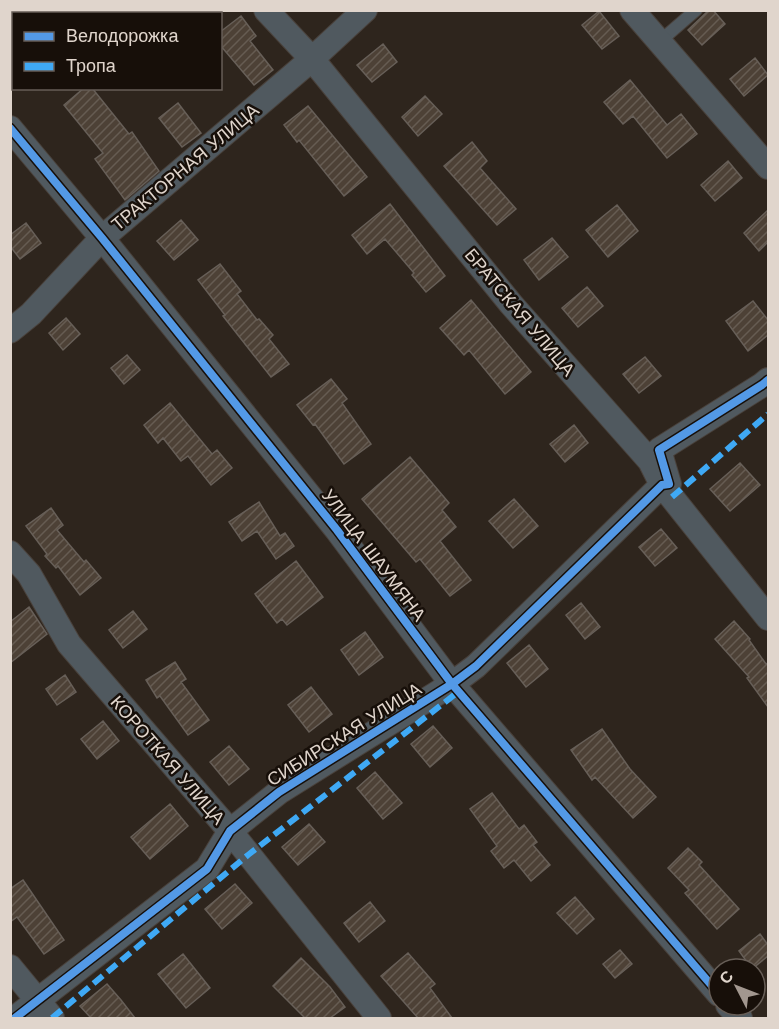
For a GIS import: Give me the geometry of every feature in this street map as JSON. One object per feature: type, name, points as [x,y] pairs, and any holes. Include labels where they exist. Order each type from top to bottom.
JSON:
[{"type":"street","name":"БРАТСКАЯ УЛИЦА","points":[[266,10],[312,59],[511,304],[650,461],[662,485],[768,618]]},
{"type":"street","name":"ТРАКТОРНАЯ УЛИЦА","points":[[10,331],[31,314],[102,238],[312,59],[365,10]]},
{"type":"street","points":[[632,10],[768,167]]},
{"type":"street","name":"УЛИЦА ШАУМЯНА","points":[[10,128],[102,238],[337,530],[452,684],[707,980]]},
{"type":"street","points":[[662,485],[669,484],[659,450],[762,386],[768,380]]},
{"type":"street","name":"СИБИРСКАЯ УЛИЦА","points":[[15,1018],[45,1010],[207,869],[230,831],[279,792],[452,684],[476,666],[662,485]]},
{"type":"street","name":"КОРОТКАЯ УЛИЦА","points":[[10,553],[29,574],[69,644],[230,831],[379,1018]]},
{"type":"street","points":[[10,967],[45,1010]]},
{"type":"lane","points":[[659,42],[696,10]]},
{"type":"building","points":[[709,10],[713,10],[725,24],[702,45],[688,30]]},
{"type":"building","points":[[599,11],[619,36],[602,49],[582,25]]},
{"type":"building","points":[[241,16],[256,36],[250,41],[273,70],[254,85],[222,47],[222,30]]},
{"type":"building","points":[[383,44],[397,62],[372,82],[357,65]]},
{"type":"building","points":[[755,58],[768,75],[744,96],[730,79]]},
{"type":"building","points":[[630,80],[667,125],[681,114],[697,134],[667,158],[633,116],[623,124],[604,102]]},
{"type":"building","points":[[82,90],[94,90],[129,134],[132,132],[159,171],[125,200],[95,159],[103,153],[64,105]]},
{"type":"building","points":[[425,96],[442,114],[418,136],[402,117]]},
{"type":"building","points":[[178,103],[201,133],[182,147],[159,118]]},
{"type":"building","points":[[308,106],[367,177],[344,196],[284,125]]},
{"type":"building","points":[[472,142],[487,161],[480,168],[516,209],[497,225],[444,166]]},
{"type":"building","points":[[728,161],[742,178],[715,201],[701,185]]},
{"type":"building","points":[[390,204],[445,276],[426,292],[412,275],[414,273],[385,239],[367,254],[352,235]]},
{"type":"building","points":[[617,205],[638,231],[608,257],[586,230]]},
{"type":"building","points":[[768,210],[768,242],[759,251],[744,233]]},
{"type":"building","points":[[181,220],[198,240],[174,260],[157,241]]},
{"type":"building","points":[[26,223],[41,243],[20,259],[10,246],[10,235]]},
{"type":"building","points":[[552,238],[568,257],[539,280],[524,260]]},
{"type":"building","points":[[220,264],[241,291],[237,294],[257,320],[259,319],[273,335],[269,339],[289,364],[271,377],[198,280]]},
{"type":"building","points":[[587,287],[603,306],[578,327],[562,308]]},
{"type":"building","points":[[471,300],[531,372],[505,394],[469,350],[464,355],[440,328]]},
{"type":"building","points":[[753,301],[768,320],[768,335],[748,351],[726,321]]},
{"type":"building","points":[[66,318],[80,334],[63,350],[49,333]]},
{"type":"building","points":[[127,355],[140,370],[124,384],[111,368]]},
{"type":"building","points":[[645,357],[661,376],[639,393],[623,374]]},
{"type":"building","points":[[331,379],[347,399],[342,403],[371,444],[344,464],[315,424],[313,425],[297,405]]},
{"type":"building","points":[[170,403],[212,454],[217,450],[232,468],[211,485],[188,456],[181,461],[163,438],[158,443],[144,425]]},
{"type":"building","points":[[574,425],[588,443],[565,462],[550,444]]},
{"type":"building","points":[[410,457],[449,503],[442,510],[456,527],[440,541],[471,580],[450,596],[420,559],[416,562],[362,499]]},
{"type":"building","points":[[740,463],[760,485],[730,511],[710,489]]},
{"type":"building","points":[[514,499],[538,526],[513,548],[489,521]]},
{"type":"building","points":[[259,502],[280,536],[285,533],[294,546],[276,559],[257,531],[242,541],[229,522]]},
{"type":"building","points":[[51,508],[63,525],[57,530],[101,578],[80,595],[58,566],[56,568],[45,556],[47,554],[26,526]]},
{"type":"building","points":[[661,529],[677,548],[655,566],[639,547]]},
{"type":"building","points":[[296,561],[323,597],[287,625],[282,619],[277,623],[255,594]]},
{"type":"building","points":[[581,603],[600,627],[585,639],[566,615]]},
{"type":"building","points":[[29,607],[47,634],[10,663],[10,622]]},
{"type":"building","points":[[133,611],[147,629],[123,648],[109,630]]},
{"type":"building","points":[[734,621],[750,639],[766,664],[768,663],[768,707],[747,678],[749,677],[715,639]]},
{"type":"building","points":[[365,632],[383,657],[359,675],[341,650]]},
{"type":"building","points":[[529,645],[548,669],[526,687],[507,663]]},
{"type":"building","points":[[175,662],[186,679],[181,682],[209,720],[188,735],[160,696],[157,698],[146,680]]},
{"type":"building","points":[[65,675],[76,692],[57,705],[46,689]]},
{"type":"building","points":[[311,687],[332,714],[309,732],[288,705]]},
{"type":"building","points":[[103,721],[119,741],[97,759],[81,739]]},
{"type":"building","points":[[433,726],[452,748],[430,767],[411,744]]},
{"type":"building","points":[[602,729],[630,769],[656,797],[633,818],[595,777],[592,780],[571,750]]},
{"type":"building","points":[[229,746],[249,769],[229,785],[210,762]]},
{"type":"building","points":[[375,772],[402,803],[383,819],[357,788]]},
{"type":"building","points":[[492,793],[519,829],[524,825],[537,842],[533,845],[550,865],[531,881],[514,860],[504,868],[491,851],[497,846],[470,809]]},
{"type":"building","points":[[170,804],[188,826],[150,859],[131,837]]},
{"type":"building","points":[[309,824],[325,842],[298,865],[282,847]]},
{"type":"building","points":[[688,848],[702,862],[699,865],[739,909],[717,929],[685,893],[689,890],[668,868]]},
{"type":"building","points":[[23,880],[64,940],[44,954],[17,917],[10,922],[10,889]]},
{"type":"building","points":[[235,884],[252,903],[222,929],[205,909]]},
{"type":"building","points":[[575,897],[594,919],[577,934],[557,913]]},
{"type":"building","points":[[370,902],[385,921],[359,942],[344,923]]},
{"type":"building","points":[[760,934],[768,945],[767,957],[743,957],[739,951]]},
{"type":"building","points":[[620,950],[632,964],[615,978],[603,964]]},
{"type":"building","points":[[408,953],[435,984],[430,988],[452,1018],[418,1018],[381,976]]},
{"type":"building","points":[[183,954],[210,988],[186,1008],[158,974]]},
{"type":"building","points":[[301,958],[330,987],[345,1007],[330,1018],[305,1018],[273,986]]},
{"type":"building","points":[[107,984],[135,1018],[91,1018],[80,1006]]},
{"type":"marked path","points":[[672,497],[768,414]]},
{"type":"marked path","points":[[52,1018],[248,855],[458,692]]},
{"type":"cycle path","points":[[10,128],[102,238],[337,530],[452,684],[707,980]]},
{"type":"cycle path","points":[[15,1018],[207,869],[230,831],[279,792],[452,684],[476,666],[662,485],[669,484],[659,450],[768,380]]}]
